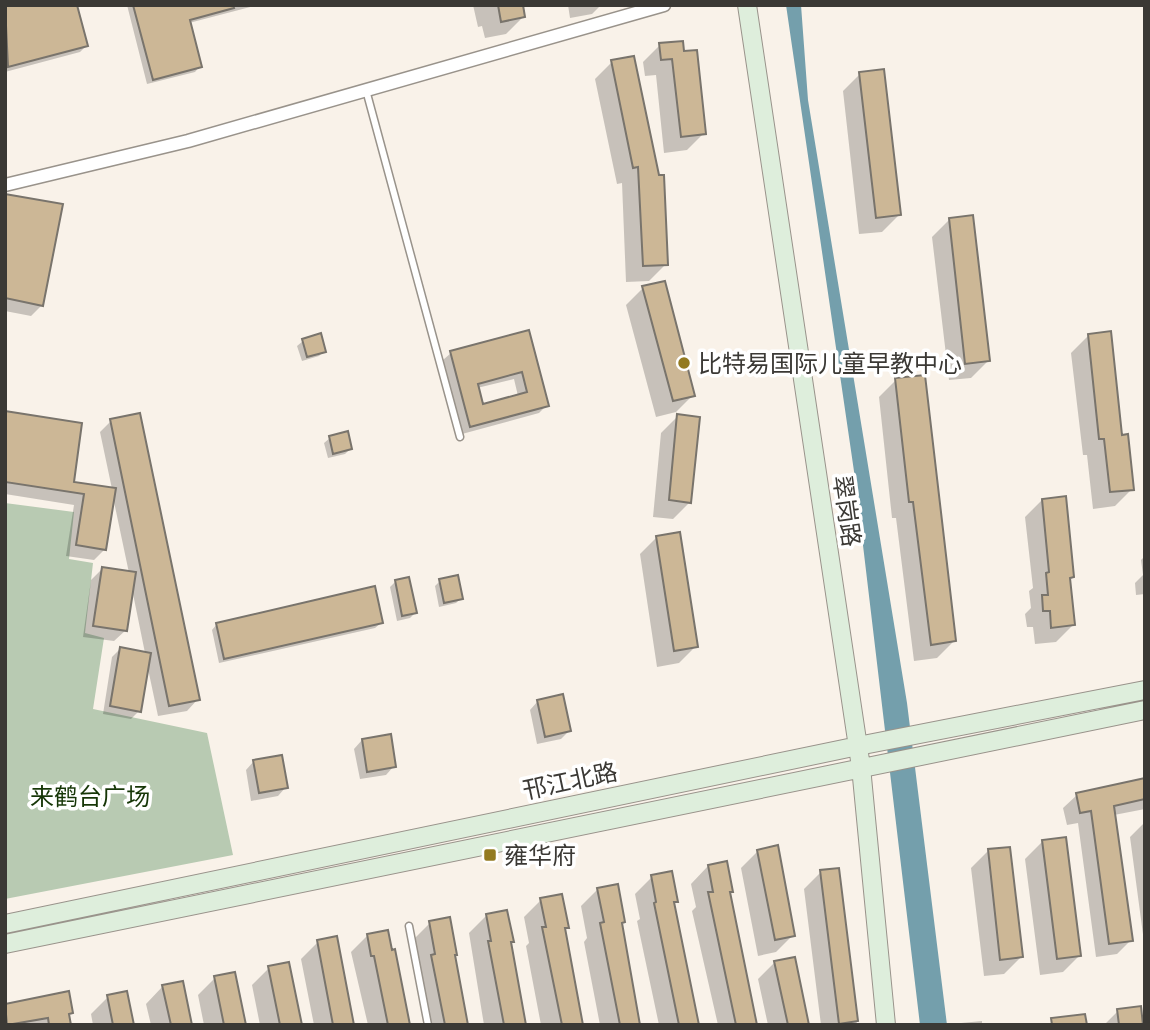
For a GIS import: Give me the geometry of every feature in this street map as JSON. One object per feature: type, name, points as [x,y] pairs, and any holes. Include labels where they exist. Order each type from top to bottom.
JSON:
[{"type":"main road","name":"翠岗路","points":[[747,5],[861,767],[886,1025]]},
{"type":"main road","name":"邗江北路","points":[[5,924],[858,746],[1145,690]]},
{"type":"main road","name":"邗江北路","points":[[5,944],[1145,710]]},
{"type":"street","points":[[5,185],[188,141],[664,5]]},
{"type":"lane","points":[[366,90],[460,437]]},
{"type":"lane","points":[[409,926],[428,1025]]},
{"type":"green space","name":"来鹤台广场","points":[[5,503],[74,512],[69,559],[93,563],[85,633],[104,638],[93,709],[207,733],[233,855],[5,899]]},
{"type":"water","points":[[786,5],[801,5],[808,100],[907,703],[947,1025],[920,1025],[855,478]]},
{"type":"building","points":[[5,5],[77,5],[88,46],[8,67]]},
{"type":"building","points":[[133,5],[233,5],[234,8],[190,20],[202,67],[153,80]]},
{"type":"building","points":[[498,5],[523,5],[525,17],[501,22]]},
{"type":"building","points":[[683,41],[684,51],[697,50],[706,134],[681,137],[672,59],[661,60],[659,43]]},
{"type":"building","points":[[634,56],[659,175],[664,175],[668,265],[643,266],[638,167],[633,168],[611,60]]},
{"type":"building","points":[[884,69],[901,215],[876,218],[859,72]]},
{"type":"building","points":[[5,194],[63,204],[43,306],[5,298]]},
{"type":"building","points":[[973,215],[990,361],[965,364],[949,218]]},
{"type":"building","points":[[665,281],[695,396],[673,401],[642,286]]},
{"type":"building","points":[[529,330],[549,406],[470,427],[450,351]],"holes":[[[522,372],[527,392],[483,404],[478,384]]]},
{"type":"building","points":[[1111,331],[1122,435],[1128,434],[1134,490],[1110,492],[1104,439],[1099,439],[1088,334]]},
{"type":"building","points":[[321,333],[326,352],[307,357],[302,339]]},
{"type":"building","points":[[925,375],[956,641],[931,645],[913,502],[909,502],[895,378]]},
{"type":"building","points":[[5,411],[82,423],[74,482],[116,488],[106,550],[76,545],[84,494],[5,482]]},
{"type":"building","points":[[140,413],[200,700],[169,706],[110,419]]},
{"type":"building","points":[[677,414],[700,417],[691,503],[669,500]]},
{"type":"building","points":[[348,431],[352,449],[333,454],[329,436]]},
{"type":"building","points":[[1066,496],[1074,577],[1070,578],[1075,625],[1051,628],[1050,611],[1043,611],[1042,595],[1048,595],[1046,573],[1049,572],[1042,499]]},
{"type":"building","points":[[680,532],[698,647],[674,651],[656,536]]},
{"type":"building","points":[[102,567],[136,572],[127,631],[93,626]]},
{"type":"building","points":[[458,575],[463,599],[444,603],[439,579]]},
{"type":"building","points":[[409,577],[417,613],[402,616],[395,580]]},
{"type":"building","points":[[375,586],[383,623],[224,659],[216,623]]},
{"type":"building","points":[[120,647],[151,653],[141,712],[110,706]]},
{"type":"building","points":[[563,694],[571,731],[545,737],[537,700]]},
{"type":"building","points":[[391,734],[396,767],[367,772],[362,739]]},
{"type":"building","points":[[282,755],[288,788],[259,793],[253,760]]},
{"type":"building","points":[[1145,778],[1145,799],[1114,806],[1133,941],[1109,944],[1091,811],[1080,813],[1076,793]]},
{"type":"building","points":[[1066,837],[1081,956],[1057,959],[1042,840]]},
{"type":"building","points":[[778,845],[795,936],[775,940],[757,850]]},
{"type":"building","points":[[1010,847],[1023,957],[1000,960],[988,849]]},
{"type":"building","points":[[727,861],[733,892],[730,892],[757,1025],[736,1025],[708,892],[713,892],[708,865]]},
{"type":"building","points":[[839,868],[858,1021],[839,1024],[820,870]]},
{"type":"building","points":[[672,871],[678,902],[674,902],[699,1025],[679,1025],[654,903],[651,875]]},
{"type":"building","points":[[618,884],[640,1025],[620,1025],[600,923],[604,922],[597,888]]},
{"type":"building","points":[[562,894],[569,928],[565,928],[583,1025],[562,1025],[542,927],[546,927],[540,898]]},
{"type":"building","points":[[507,910],[526,1025],[504,1025],[488,941],[491,941],[486,914]]},
{"type":"building","points":[[450,917],[468,1025],[445,1025],[431,955],[435,954],[429,921]]},
{"type":"building","points":[[388,930],[392,950],[395,949],[410,1025],[388,1025],[374,956],[371,956],[367,934]]},
{"type":"building","points":[[337,936],[354,1025],[333,1025],[317,940]]},
{"type":"building","points":[[795,957],[809,1025],[788,1025],[774,961]]},
{"type":"building","points":[[289,962],[302,1025],[280,1025],[268,966]]},
{"type":"building","points":[[235,972],[246,1025],[224,1025],[214,976]]},
{"type":"building","points":[[183,981],[192,1025],[171,1025],[162,985]]},
{"type":"building","points":[[69,991],[73,1013],[69,1014],[71,1025],[49,1025],[48,1018],[7,1025],[5,1004]]},
{"type":"building","points":[[127,991],[134,1025],[113,1025],[107,995]]},
{"type":"building","points":[[1141,1006],[1143,1025],[1119,1025],[1117,1009]]},
{"type":"building","points":[[1085,1014],[1087,1025],[1052,1025],[1051,1018]]},
{"type":"place","name":"比特易国际儿童早教中心","points":[[684,363]]},
{"type":"place","name":"雍华府","points":[[490,855]]}]
